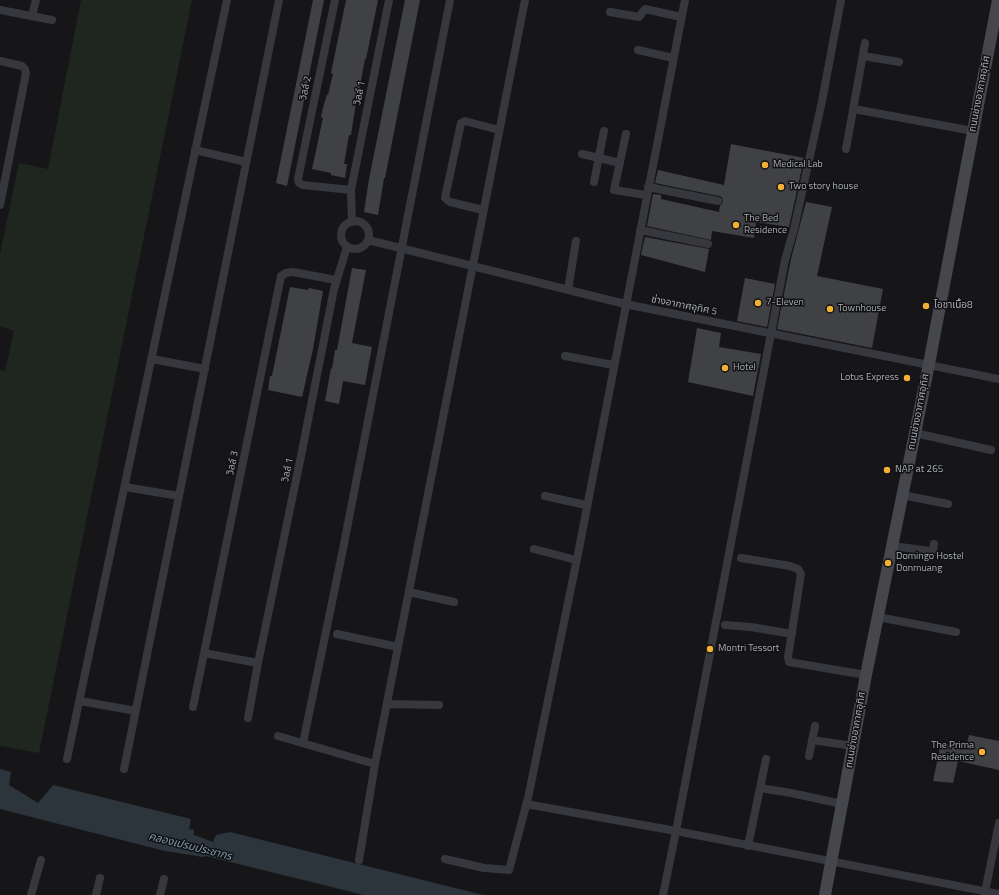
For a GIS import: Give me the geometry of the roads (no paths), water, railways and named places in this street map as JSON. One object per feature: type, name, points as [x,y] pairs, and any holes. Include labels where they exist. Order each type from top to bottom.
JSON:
[{"type":"street","points":[[32,16],[36,0]]},
{"type":"street","points":[[67,759],[227,0]]},
{"type":"street","points":[[124,769],[279,0]]},
{"type":"street","name":"วิลล์ 2","points":[[335,0],[298,179],[299,183],[303,185],[351,190]]},
{"type":"street","name":"วิลล์ 1","points":[[352,222],[351,190],[389,0]]},
{"type":"street","points":[[303,743],[343,549],[378,363],[402,249],[419,152],[450,0]]},
{"type":"street","points":[[359,860],[398,647],[525,0]]},
{"type":"street","points":[[446,859],[484,868],[509,870],[526,804],[576,560],[684,0]]},
{"type":"street","points":[[663,895],[785,260],[794,229],[822,101],[841,0]]},
{"type":"street","name":"ถนนช่างอากาศอุทิศ","points":[[825,895],[866,675],[929,364],[998,0]]},
{"type":"street","points":[[610,12],[639,18],[645,9],[681,17]]},
{"type":"street","points":[[0,10],[52,20]]},
{"type":"street","points":[[846,149],[865,43]]},
{"type":"street","points":[[638,50],[673,58]]},
{"type":"street","points":[[863,56],[899,62]]},
{"type":"street","points":[[0,61],[22,66],[26,73],[0,205]]},
{"type":"street","points":[[854,109],[973,131]]},
{"type":"street","points":[[483,210],[450,202],[445,198],[461,123],[465,121],[499,130]]},
{"type":"street","points":[[594,182],[604,131]]},
{"type":"street","points":[[626,134],[614,190],[647,191],[718,201]]},
{"type":"street","points":[[195,150],[246,162]]},
{"type":"street","points":[[582,154],[620,163]]},
{"type":"street","points":[[352,222],[362,223],[369,236],[368,240],[361,248],[352,249],[347,247],[341,238],[343,228],[352,222]]},
{"type":"street","points":[[640,230],[708,244]]},
{"type":"street","name":"ช่างอากาศอุทิศ 5","points":[[368,240],[625,304],[999,379]]},
{"type":"street","points":[[568,290],[576,241]]},
{"type":"street","name":"วิลล์ 1","points":[[248,718],[336,280],[347,247]]},
{"type":"street","name":"วิลล์ 3","points":[[193,707],[281,276],[286,272],[294,272],[336,280]]},
{"type":"street","points":[[565,356],[613,365]]},
{"type":"street","points":[[152,359],[205,369]]},
{"type":"street","points":[[915,433],[991,450]]},
{"type":"street","points":[[125,487],[179,496]]},
{"type":"street","points":[[902,495],[948,504]]},
{"type":"street","points":[[545,496],[586,505]]},
{"type":"street","points":[[892,546],[930,551],[933,550],[934,544]]},
{"type":"street","points":[[534,549],[576,560]]},
{"type":"street","points":[[741,558],[790,566],[798,569],[801,574],[788,657],[789,662],[866,675]]},
{"type":"street","points":[[409,592],[454,602]]},
{"type":"street","points":[[878,617],[956,632]]},
{"type":"street","points":[[725,625],[751,627],[792,634]]},
{"type":"street","points":[[337,634],[398,647]]},
{"type":"street","points":[[204,653],[258,663]]},
{"type":"street","points":[[80,701],[136,711]]},
{"type":"street","points":[[387,704],[439,705]]},
{"type":"street","points":[[809,756],[815,726]]},
{"type":"street","points":[[278,736],[376,764]]},
{"type":"street","points":[[812,740],[853,746]]},
{"type":"street","points":[[748,846],[766,759]]},
{"type":"street","points":[[760,788],[842,804]]},
{"type":"street","points":[[526,804],[676,831],[986,893],[999,894]]},
{"type":"street","points":[[986,893],[999,823]]},
{"type":"street","points":[[31,895],[41,860]]},
{"type":"street","points":[[96,895],[100,878]]},
{"type":"street","points":[[160,895],[164,879]]},
{"type":"water","name":"คลองเปรมประชากร","points":[[0,769],[11,772],[9,785],[38,803],[53,785],[191,819],[189,829],[194,830],[194,835],[213,842],[216,835],[230,832],[483,895],[364,895],[206,856],[203,857],[165,851],[0,809]]},
{"type":"place","name":"Medical Lab","points":[[765,165]]},
{"type":"place","name":"Two story house","points":[[781,187]]},
{"type":"place","name":"The Bed Residence","points":[[736,225]]},
{"type":"place","name":"7-Eleven","points":[[758,303]]},
{"type":"place","name":"โอชาเนื้อ8","points":[[926,306]]},
{"type":"place","name":"Townhouse","points":[[830,309]]},
{"type":"place","name":"Hotel","points":[[725,368]]},
{"type":"place","name":"Lotus Express","points":[[907,378]]},
{"type":"place","name":"NAP at 265","points":[[887,470]]},
{"type":"place","name":"Domingo Hostel Donmuang","points":[[888,563]]},
{"type":"place","name":"Montri Tessort","points":[[710,649]]},
{"type":"place","name":"The Prima Residence","points":[[982,752]]}]
